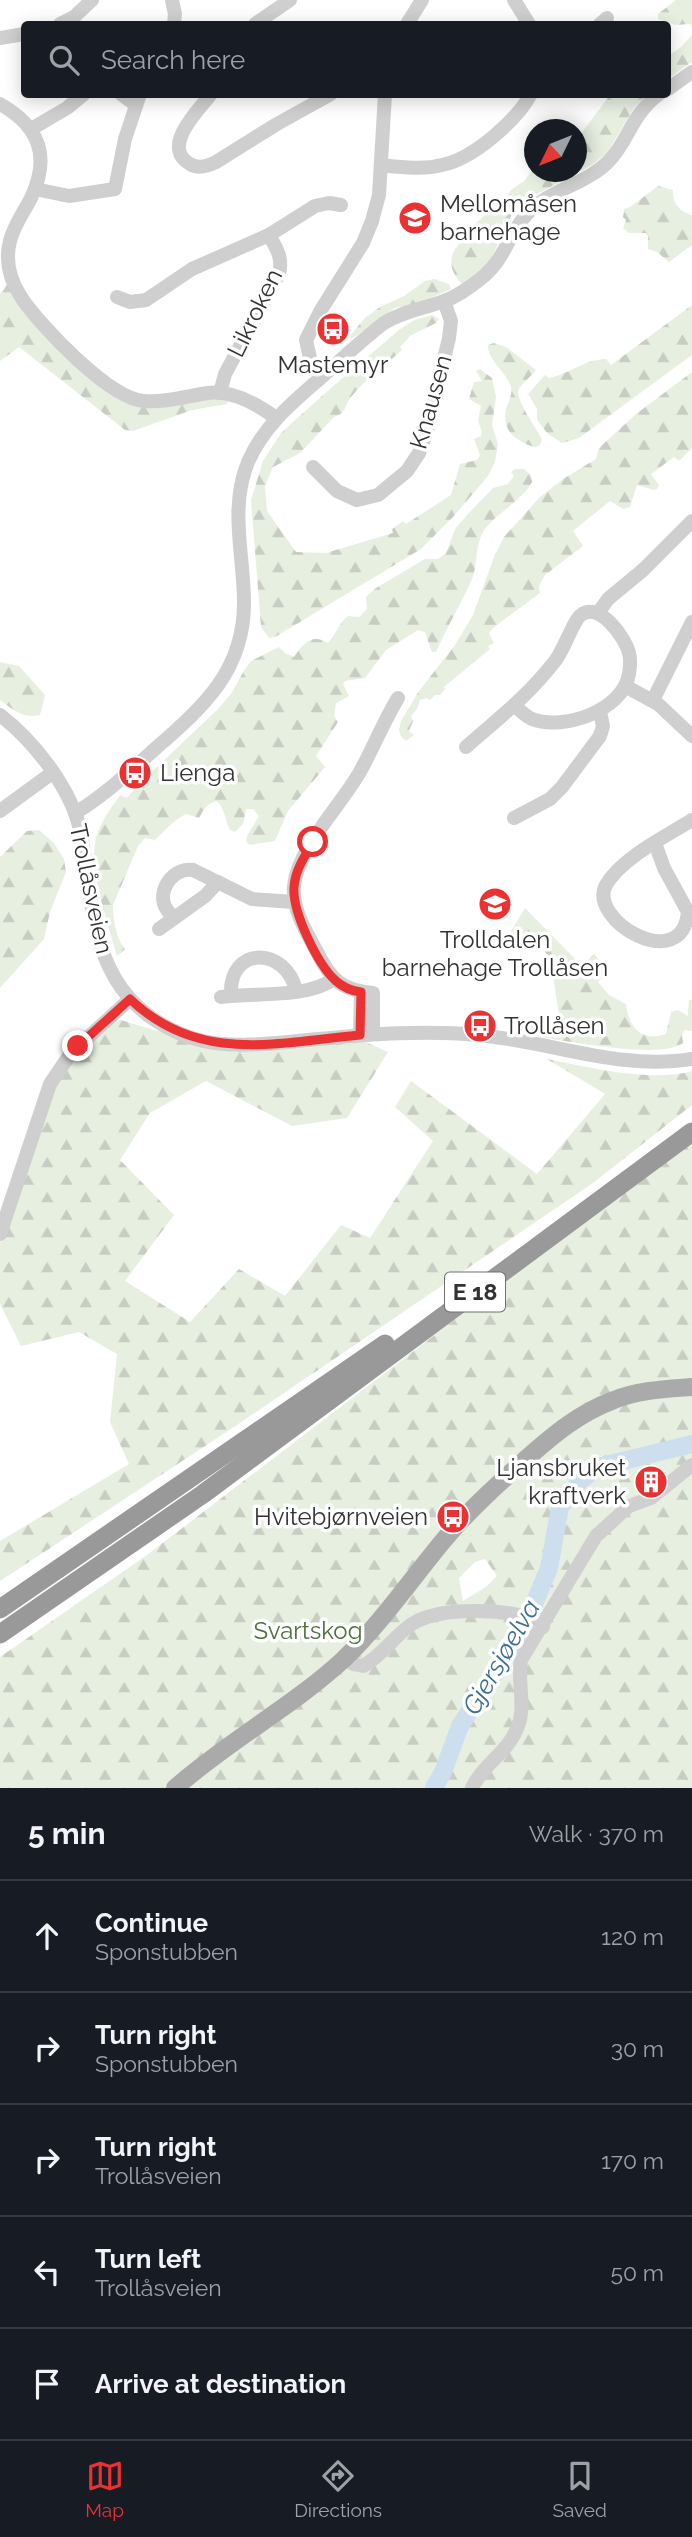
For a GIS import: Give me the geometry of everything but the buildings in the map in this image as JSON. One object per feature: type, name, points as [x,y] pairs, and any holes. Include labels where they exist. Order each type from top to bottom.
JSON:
[{"type":"highway","name":"E 18","points":[[0,1609],[324,1387],[692,1122]]},
{"type":"highway","name":"E 18","points":[[0,1634],[203,1494],[692,1132]]},
{"type":"highway","name":"E 18","points":[[0,1593],[51,1575]]},
{"type":"main road","points":[[175,1788],[218,1752],[303,1692],[345,1658],[383,1617],[452,1531],[496,1486],[558,1431],[581,1415],[617,1398],[692,1387]]},
{"type":"street","points":[[66,21],[92,0]]},
{"type":"street","points":[[172,0],[174,21]]},
{"type":"street","points":[[259,21],[290,0]]},
{"type":"street","points":[[409,21],[422,0]]},
{"type":"street","points":[[514,0],[528,21]]},
{"type":"street","points":[[0,38],[21,34]]},
{"type":"street","points":[[671,86],[692,72]]},
{"type":"street","points":[[31,129],[80,98]]},
{"type":"street","points":[[208,98],[187,126],[179,143],[183,159],[194,166],[216,162],[324,98]]},
{"type":"street","points":[[322,376],[307,352],[307,335],[371,227],[379,195],[384,98]]},
{"type":"street","points":[[381,165],[430,167],[452,162],[512,121],[528,98]]},
{"type":"street","points":[[75,813],[110,789],[193,716],[215,692],[230,668],[240,639],[244,616],[243,576],[236,520],[238,496],[253,452],[276,418],[390,319],[444,301],[493,268],[521,220],[531,209],[589,177],[608,162],[635,118],[655,98]]},
{"type":"street","points":[[35,189],[69,196],[115,189],[125,139],[138,100]]},
{"type":"street","points":[[0,104],[20,116],[31,129],[39,155],[35,189],[12,233],[7,262],[17,290],[34,313],[102,381],[131,398],[154,402],[220,393],[247,400],[276,418]]},
{"type":"street","name":"Likroken","points":[[117,297],[130,302],[146,300],[192,269],[269,235],[320,205],[341,205]]},
{"type":"street","name":"Likroken","points":[[220,393],[225,374],[258,316],[280,269],[280,255],[269,235]]},
{"type":"street","name":"Knausen","points":[[313,467],[337,491],[357,500],[379,495],[407,471],[419,453],[427,431],[449,338],[451,321],[444,301]]},
{"type":"street","points":[[598,613],[608,599],[652,562],[692,521]]},
{"type":"street","points":[[466,747],[515,706],[559,656],[577,618],[586,612],[598,613],[619,635],[629,651],[629,671],[625,686],[600,712],[563,721],[545,722],[527,717],[515,706]]},
{"type":"street","points":[[653,700],[691,627]]},
{"type":"street","points":[[625,686],[653,700],[692,736]]},
{"type":"street","points":[[367,1035],[367,992],[349,990],[334,979],[318,954],[294,902],[295,880],[303,860],[360,771],[398,698]]},
{"type":"street","points":[[514,818],[550,799],[562,787],[600,736],[603,726],[600,712]]},
{"type":"street","name":"Trollåsveien","points":[[0,715],[25,736],[52,773],[75,813],[81,832],[92,914],[98,940],[111,971],[130,999],[174,1030],[216,1043],[251,1045],[435,1032],[477,1035],[629,1061],[659,1063],[692,1059]]},
{"type":"street","points":[[0,811],[52,773]]},
{"type":"street","points":[[655,843],[664,868],[688,912],[679,932],[668,941],[660,943],[647,939],[606,910],[603,898],[605,887],[615,873],[655,843],[692,820]]},
{"type":"street","points":[[174,918],[166,909],[163,897],[177,872],[185,869],[193,870],[252,898],[294,902]]},
{"type":"street","points":[[159,929],[205,896],[218,882]]},
{"type":"street","points":[[296,991],[293,980],[281,965],[257,957],[247,959],[239,967],[226,997],[296,991],[320,987],[334,979]]},
{"type":"street","points":[[0,1234],[54,1077],[78,1046],[130,999]]},
{"type":"street","points":[[472,1788],[478,1775],[506,1748],[519,1725],[519,1670],[532,1621],[596,1536],[629,1506],[651,1498],[692,1465]]},
{"type":"street","points":[[345,1658],[353,1664],[363,1666],[416,1621],[433,1616],[460,1611],[532,1621]]},
{"type":"green space","points":[[676,0],[692,0],[692,27],[691,24],[675,25],[671,21],[658,19],[658,14]]},
{"type":"green space","points":[[692,35],[692,62],[671,77],[671,54]]},
{"type":"green space","points":[[608,98],[643,98],[634,108],[607,153],[587,168],[587,126]]},
{"type":"green space","points":[[524,181],[560,182],[535,195],[513,212],[489,263],[462,284],[455,275],[451,260],[455,249],[480,219],[500,209],[511,190]]},
{"type":"green space","points":[[658,186],[673,190],[678,206],[692,215],[692,245],[669,262],[657,252],[648,249],[646,233],[629,233],[623,228],[626,220],[623,217],[624,209]]},
{"type":"green space","points":[[434,279],[449,284],[451,289],[420,303],[395,308],[353,338],[348,338],[365,318],[380,307],[404,296],[425,281]]},
{"type":"green space","points":[[8,283],[127,403],[212,397],[229,399],[227,404],[192,410],[133,431],[125,430],[19,347],[0,361],[0,294]]},
{"type":"green space","points":[[692,305],[692,355],[579,438],[562,443],[548,434],[537,420],[537,409],[528,394],[545,375],[549,378],[557,376],[598,360],[606,359],[611,365]]},
{"type":"green space","points":[[432,315],[439,319],[436,323],[410,336],[400,347],[402,350],[363,384],[343,411],[300,453],[273,467],[265,486],[267,511],[296,552],[326,553],[393,533],[392,529],[403,521],[406,524],[451,495],[460,464],[477,460],[480,455],[474,439],[481,436],[482,432],[478,421],[481,406],[469,399],[474,382],[482,381],[476,371],[480,369],[492,378],[496,397],[492,425],[498,444],[495,462],[488,476],[421,549],[275,637],[269,638],[261,627],[251,500],[263,461],[281,433],[323,395],[399,330],[414,320]]},
{"type":"green space","points":[[494,343],[506,347],[536,370],[518,392],[524,409],[542,439],[540,445],[535,447],[522,442],[508,429],[505,416],[511,387],[489,351],[488,345]]},
{"type":"green space","points":[[692,372],[692,448],[679,461],[674,457],[651,474],[659,485],[657,489],[637,485],[630,507],[623,509],[610,501],[573,531],[583,546],[545,575],[539,586],[540,593],[493,628],[489,633],[494,643],[488,646],[490,649],[444,687],[440,695],[435,695],[430,700],[420,700],[411,716],[413,721],[409,731],[414,735],[406,741],[399,730],[401,721],[473,615],[504,537],[540,497],[596,459],[599,448],[636,414]]},
{"type":"green space","points":[[524,469],[531,475],[532,482],[483,532],[472,579],[436,652],[432,652],[425,632],[418,630],[386,650],[365,678],[345,681],[343,684],[349,696],[336,703],[334,716],[338,722],[316,756],[325,767],[288,811],[275,841],[250,845],[246,842],[247,836],[259,816],[253,809],[246,809],[243,824],[235,832],[230,830],[217,801],[208,805],[199,818],[186,814],[155,840],[145,838],[138,846],[113,905],[119,940],[125,949],[117,956],[100,897],[94,851],[100,827],[120,795],[127,798],[218,709],[231,694],[251,661],[279,647],[294,657],[313,639],[328,643],[348,616],[359,617],[367,609],[366,597],[376,588],[425,559],[438,559],[446,553],[455,529],[493,488],[508,484],[514,476],[511,472]]},
{"type":"green space","points":[[0,662],[19,666],[45,695],[40,715],[24,715],[0,700]]},
{"type":"green space","points":[[39,830],[54,843],[64,859],[66,872],[50,912],[44,939],[0,988],[0,857],[27,831]]},
{"type":"green space","points":[[525,908],[582,966],[594,954],[609,971],[598,982],[609,995],[626,1004],[633,1026],[643,1034],[666,1034],[671,1012],[678,1010],[688,1016],[689,1000],[692,1000],[692,1031],[685,1030],[682,1035],[683,1043],[672,1048],[636,1050],[571,1042],[529,1033],[527,1030],[530,1025],[539,1023],[551,1029],[559,1014],[550,958],[541,947],[523,935],[522,942],[518,945],[504,943]]},
{"type":"green space","points":[[114,1018],[224,1051],[359,1039],[388,1052],[347,1118],[292,1126],[206,1081],[150,1113],[120,1160],[174,1215],[125,1281],[190,1322],[239,1269],[285,1296],[341,1225],[370,1238],[433,1141],[395,1107],[411,1081],[537,1174],[605,1094],[547,1059],[639,1075],[692,1071],[692,1105],[593,1183],[237,1425],[0,1581],[0,1541],[129,1464],[110,1422],[117,1354],[79,1332],[21,1346],[0,1304],[3,1218],[64,1062]]},
{"type":"green space","name":"Svartskog","points":[[692,1138],[692,1788],[0,1788],[0,1657],[147,1555]],"holes":[[[485,1559],[497,1576],[487,1586],[463,1601],[459,1578],[475,1562]]]},
{"type":"waterway","name":"Gjersjøelva","points":[[434,1788],[443,1772],[460,1726],[524,1628],[549,1568],[560,1507],[580,1481],[598,1467],[692,1444]]},
{"type":"place","name":"Mellomåsen barnehage","points":[[415,218]]},
{"type":"place","name":"Mastemyr","points":[[333,329]]},
{"type":"place","name":"Lienga","points":[[135,773]]},
{"type":"place","name":"Trolldalen barnehage Trollåsen","points":[[495,904]]},
{"type":"place","name":"Trollåsen","points":[[480,1026]]},
{"type":"place","name":"Ljansbruket kraftverk","points":[[651,1482]]},
{"type":"place","name":"Hvitebjørnveien","points":[[453,1517]]},
{"type":"route","points":[[78,1046],[130,999],[164,1025],[183,1035],[216,1043],[251,1045],[360,1035],[361,992],[349,990],[330,974],[294,902],[297,873],[313,842]]}]
